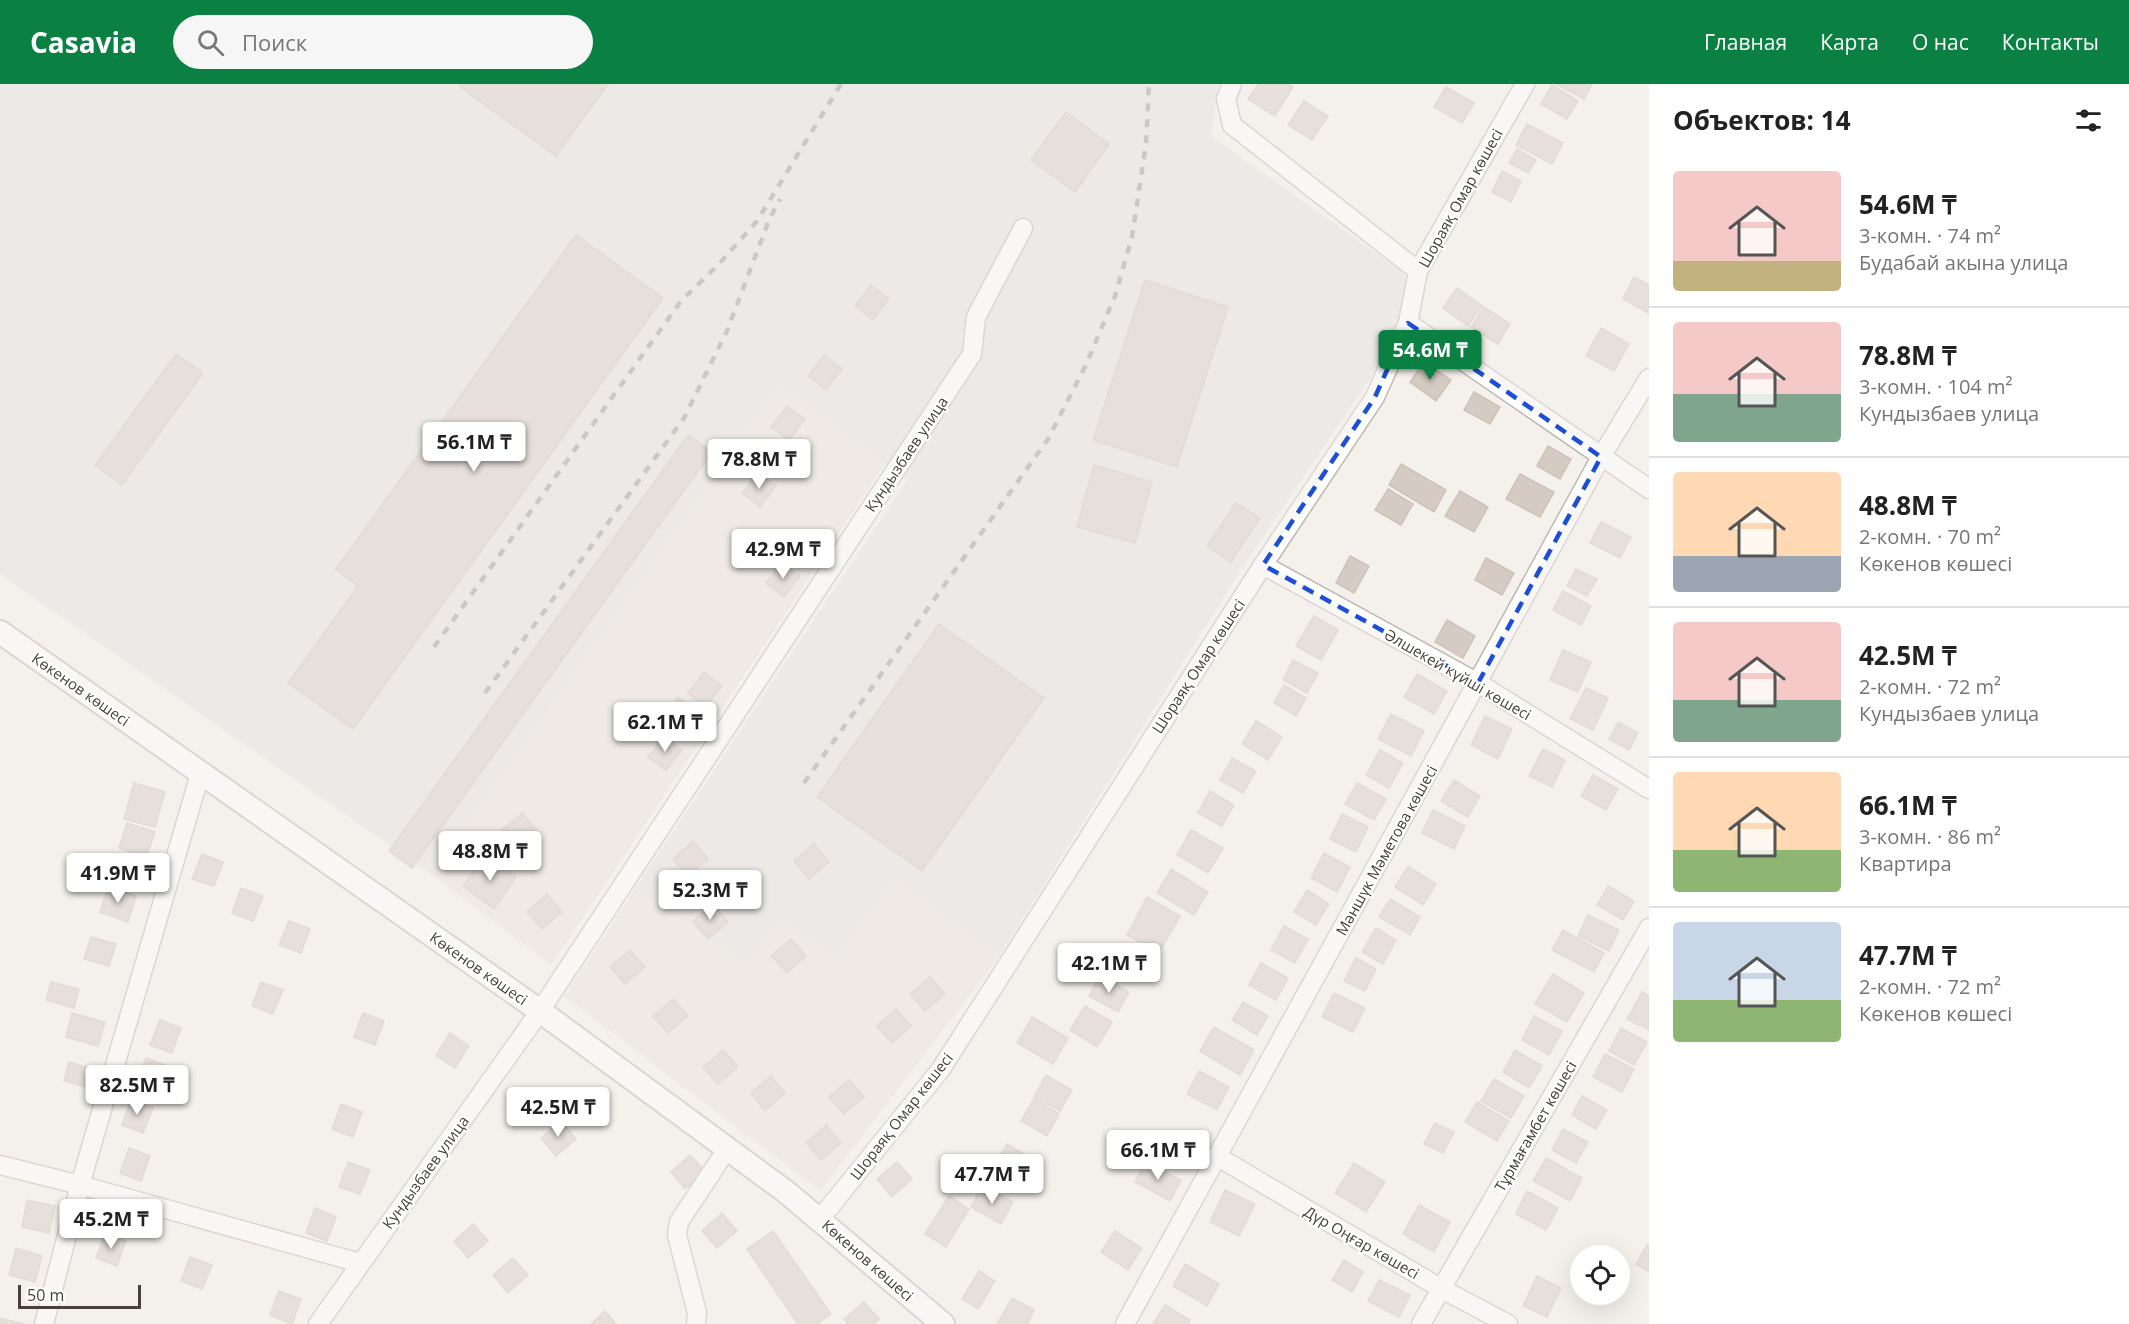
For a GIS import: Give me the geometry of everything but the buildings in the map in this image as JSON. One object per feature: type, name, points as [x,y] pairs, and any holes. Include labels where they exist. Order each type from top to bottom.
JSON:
[{"type":"street","points":[[1232,84],[1227,99],[1232,124],[1418,271]]},
{"type":"street","name":"Шораяқ Омар көшесі","points":[[820,1219],[941,1069],[1263,565],[1375,397],[1408,323],[1418,271],[1525,84]]},
{"type":"street","name":"Кундызбаев улица","points":[[318,1324],[540,1011],[972,354],[976,316],[1023,228]]},
{"type":"street","points":[[1408,323],[1649,489]]},
{"type":"street","name":"Мәншүк Мәметова көшесі","points":[[1125,1324],[1601,458],[1649,378]]},
{"type":"street","name":"Әлшекей күйші көшесі","points":[[1263,565],[1478,683],[1649,789]]},
{"type":"street","name":"Көкенов көшесі","points":[[0,632],[540,1011],[785,1191],[943,1324]]},
{"type":"street","points":[[44,1324],[80,1185],[200,774]]},
{"type":"street","name":"Тұрмағамбет көшесі","points":[[1421,1324],[1649,928]]},
{"type":"street","points":[[696,1324],[697,1313],[677,1235],[679,1222],[727,1149]]},
{"type":"street","name":"Дүр Оңғар көшесі","points":[[1218,1157],[1442,1289],[1508,1324]]},
{"type":"street","points":[[0,1166],[80,1185],[360,1263]]},
{"type":"highlighted area","points":[[1408,323],[1601,457],[1478,683],[1263,565],[1375,397]]},
{"type":"shaded area","points":[[0,84],[1218,84],[1211,136],[1404,273],[1408,323],[1249,557],[998,958],[895,879],[835,959],[782,920],[747,965],[635,889],[907,480],[779,386],[432,875],[0,574]]},
{"type":"shaded area","points":[[779,386],[885,464],[551,965],[432,875]]},
{"type":"shaded area","points":[[895,879],[998,958],[820,1191],[564,996],[635,889],[747,965],[782,920],[835,959]]},
{"type":"railway","points":[[434,647],[681,301],[719,264],[757,221],[841,84]]},
{"type":"railway","points":[[804,783],[1048,439],[1086,365],[1115,296],[1132,237],[1146,144],[1149,84]]},
{"type":"railway","points":[[485,693],[684,418],[727,331],[769,220],[780,199]]}]
